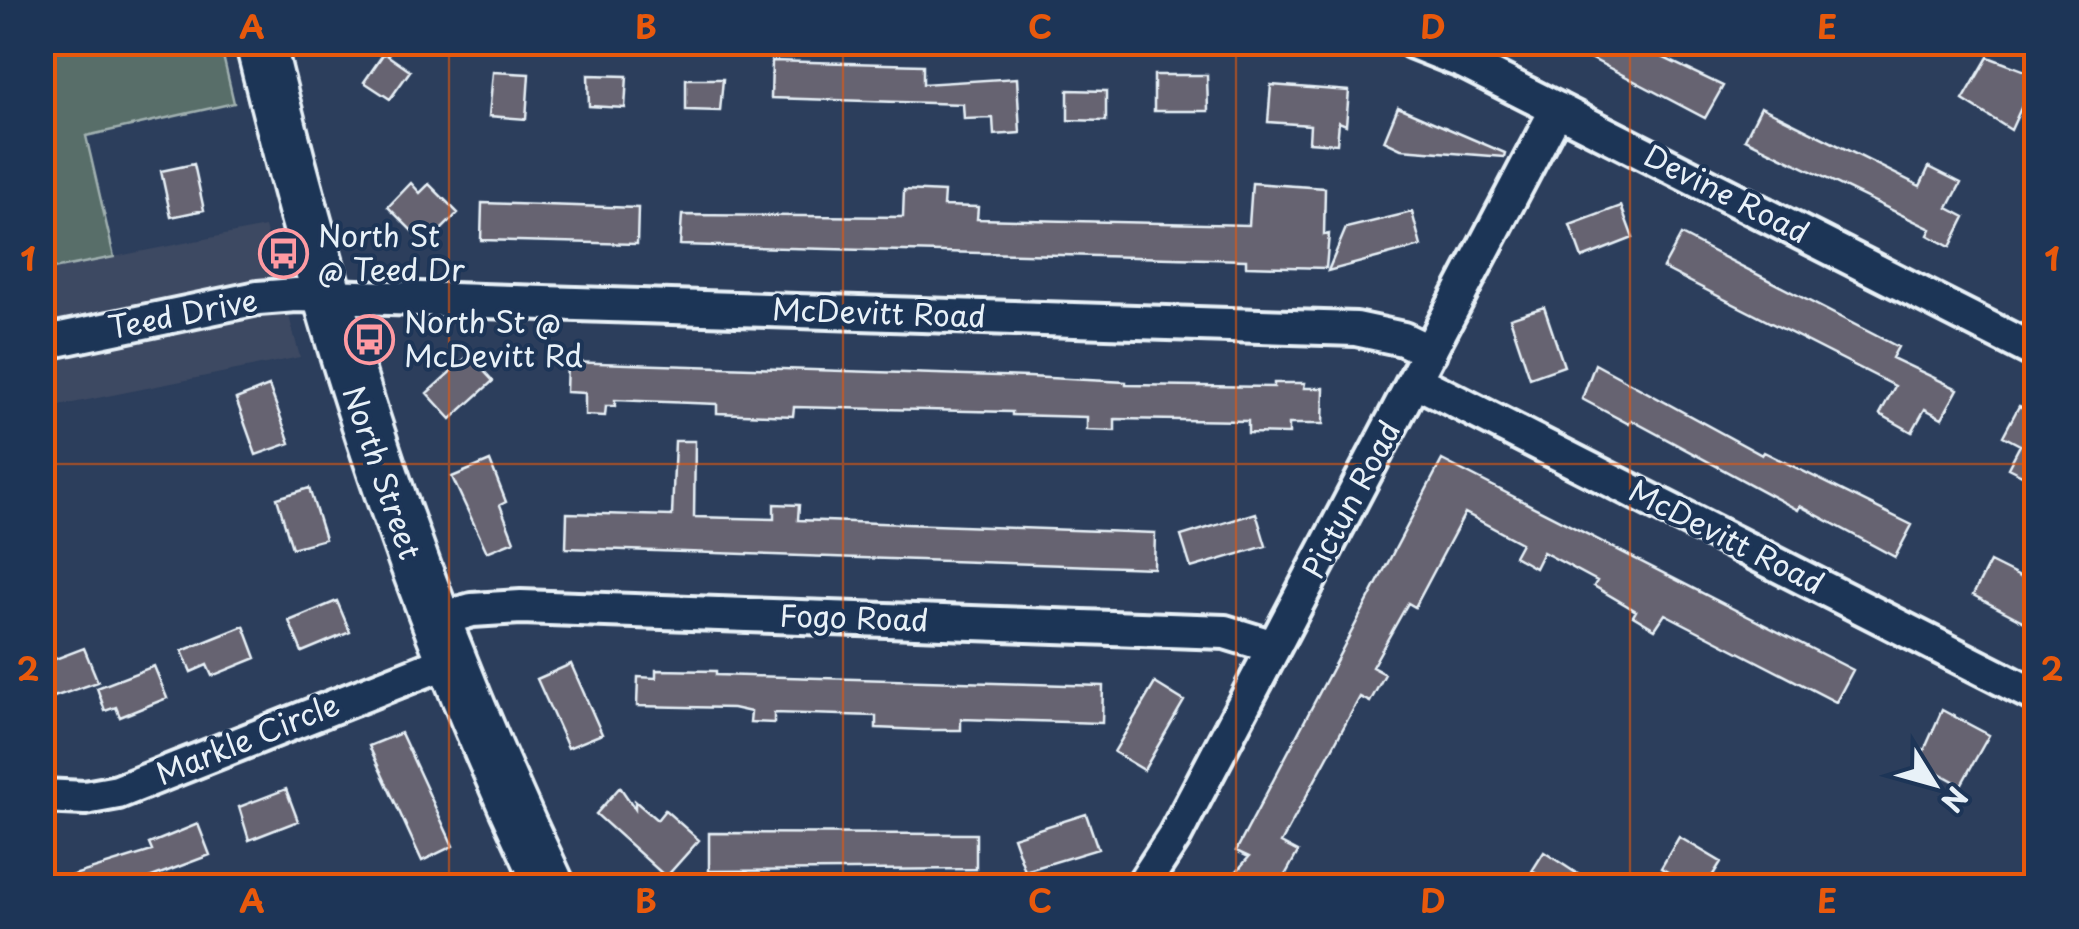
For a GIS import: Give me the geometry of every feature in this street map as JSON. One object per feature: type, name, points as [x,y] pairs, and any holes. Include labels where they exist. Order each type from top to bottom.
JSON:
[{"type":"main road","name":"North Street","points":[[260,42],[324,296],[441,641],[550,886]]},
{"type":"street","name":"Devine Road","points":[[1414,42],[1557,109],[2036,352]]},
{"type":"street","name":"Pictun Road","points":[[1142,886],[1174,837],[1557,109]]},
{"type":"street","name":"Teed Drive","points":[[42,343],[258,298],[324,296]]},
{"type":"street","name":"McDevitt Road","points":[[324,296],[1356,330],[1403,338],[1423,366],[2036,696]]},
{"type":"street","name":"Fogo Road","points":[[441,641],[488,608],[540,607],[1225,632],[1274,647]]},
{"type":"street","name":"Markle Circle","points":[[42,796],[86,798],[118,792],[441,641]]},
{"type":"shaded area","points":[[265,227],[300,357],[43,409],[43,271]]},
{"type":"green space","points":[[43,42],[220,43],[234,103],[86,136],[114,257],[43,271]]},
{"type":"building","points":[[1560,42],[1651,42],[1647,50],[1723,86],[1705,118]]},
{"type":"building","points":[[384,53],[410,71],[390,99],[364,82]]},
{"type":"building","points":[[1988,57],[2036,75],[2011,130],[1963,100]]},
{"type":"building","points":[[772,61],[923,65],[923,84],[1017,78],[1020,133],[994,135],[993,118],[964,119],[963,104],[771,98]]},
{"type":"building","points":[[493,72],[529,74],[526,119],[489,116]]},
{"type":"building","points":[[588,75],[627,76],[625,108],[589,106]]},
{"type":"building","points":[[1154,75],[1207,75],[1208,111],[1154,111]]},
{"type":"building","points":[[686,79],[723,79],[720,111],[686,110]]},
{"type":"building","points":[[1271,85],[1349,91],[1346,125],[1339,122],[1337,144],[1309,142],[1310,125],[1268,122]]},
{"type":"building","points":[[1068,90],[1106,91],[1106,121],[1068,120]]},
{"type":"building","points":[[1398,107],[1505,153],[1504,157],[1401,149],[1384,141]]},
{"type":"building","points":[[1761,107],[1920,186],[1929,167],[1961,183],[1948,208],[1965,217],[1950,247],[1928,235],[1931,229],[1745,139]]},
{"type":"building","points":[[194,164],[204,210],[171,217],[161,171]]},
{"type":"building","points":[[411,183],[420,193],[429,184],[458,213],[426,245],[388,207]]},
{"type":"building","points":[[1252,183],[1325,188],[1324,235],[1329,234],[1326,268],[1246,266],[1246,260],[680,245],[682,215],[903,217],[904,190],[944,192],[943,206],[978,207],[977,219],[1249,225]]},
{"type":"building","points":[[482,203],[638,208],[637,244],[481,240]]},
{"type":"building","points":[[1621,206],[1633,238],[1582,258],[1570,225]]},
{"type":"building","points":[[1412,212],[1421,246],[1328,271],[1346,228]]},
{"type":"building","points":[[1681,235],[1898,347],[1892,358],[1958,389],[1942,418],[1925,409],[1912,432],[1880,414],[1895,386],[1663,268]]},
{"type":"building","points":[[1544,307],[1564,366],[1530,378],[1510,318]]},
{"type":"building","points":[[469,355],[493,381],[451,419],[427,393]]},
{"type":"building","points":[[567,362],[1029,377],[1126,385],[1274,387],[1274,383],[1305,383],[1304,388],[1324,388],[1323,424],[1289,424],[1289,434],[1248,433],[1248,421],[1115,419],[1115,431],[1087,430],[1087,417],[1012,412],[794,407],[793,416],[717,413],[717,404],[615,400],[615,406],[606,406],[605,416],[585,415],[585,393],[566,392]]},
{"type":"building","points":[[1595,364],[1762,455],[1764,452],[1912,525],[1895,557],[1631,420],[1629,424],[1582,399]]},
{"type":"building","points":[[269,386],[290,443],[256,455],[236,399]]},
{"type":"building","points":[[2019,406],[2036,413],[2036,482],[2008,468],[2020,445],[2003,436]]},
{"type":"building","points":[[675,441],[695,441],[694,517],[774,519],[774,504],[799,505],[798,520],[1155,533],[1154,568],[566,548],[567,513],[672,516]]},
{"type":"building","points":[[1442,460],[1853,670],[1836,702],[1665,614],[1655,629],[1633,616],[1636,611],[1594,586],[1597,581],[1543,552],[1535,568],[1514,556],[1521,543],[1465,513],[1415,607],[1408,603],[1372,667],[1385,674],[1370,702],[1360,697],[1281,843],[1298,852],[1279,886],[1224,886],[1249,857],[1236,851]]},
{"type":"building","points":[[490,461],[506,502],[500,505],[514,541],[487,552],[452,477]]},
{"type":"building","points":[[309,488],[325,539],[292,548],[277,498]]},
{"type":"building","points":[[1256,513],[1266,546],[1191,568],[1181,536]]},
{"type":"building","points":[[1990,562],[2036,585],[2036,628],[1973,595]]},
{"type":"building","points":[[337,601],[350,632],[302,652],[289,621]]},
{"type":"building","points":[[244,626],[256,658],[212,676],[207,665],[191,672],[182,651]]},
{"type":"building","points":[[84,648],[98,682],[42,701],[42,664]]},
{"type":"building","points":[[571,664],[602,734],[568,748],[537,679]]},
{"type":"building","points":[[154,666],[167,698],[120,717],[116,707],[105,711],[97,688]]},
{"type":"building","points":[[656,670],[1103,686],[1102,723],[961,719],[961,730],[924,730],[876,728],[876,716],[774,713],[774,723],[750,722],[751,712],[733,708],[637,706],[638,677],[656,678]]},
{"type":"building","points":[[1155,683],[1184,701],[1144,770],[1114,752]]},
{"type":"building","points":[[1942,710],[1989,735],[1961,785],[1919,762]]},
{"type":"building","points":[[401,733],[453,846],[422,861],[369,746]]},
{"type":"building","points":[[620,787],[635,809],[635,801],[657,820],[665,810],[699,840],[666,877],[596,814]]},
{"type":"building","points":[[286,789],[298,821],[249,840],[239,807]]},
{"type":"building","points":[[1086,814],[1098,849],[1025,871],[1013,837]]},
{"type":"building","points":[[198,824],[210,855],[128,886],[55,886],[54,881],[152,851],[149,844]]},
{"type":"building","points":[[709,833],[976,834],[976,869],[709,871]]},
{"type":"building","points":[[1679,837],[1721,862],[1706,886],[1691,886],[1661,868]]},
{"type":"building","points":[[1544,852],[1596,886],[1556,886],[1532,871]]},
{"type":"place","name":"North St @ Teed Dr","points":[[283,254]]},
{"type":"place","name":"North St @ McDevitt Rd","points":[[369,340]]}]
